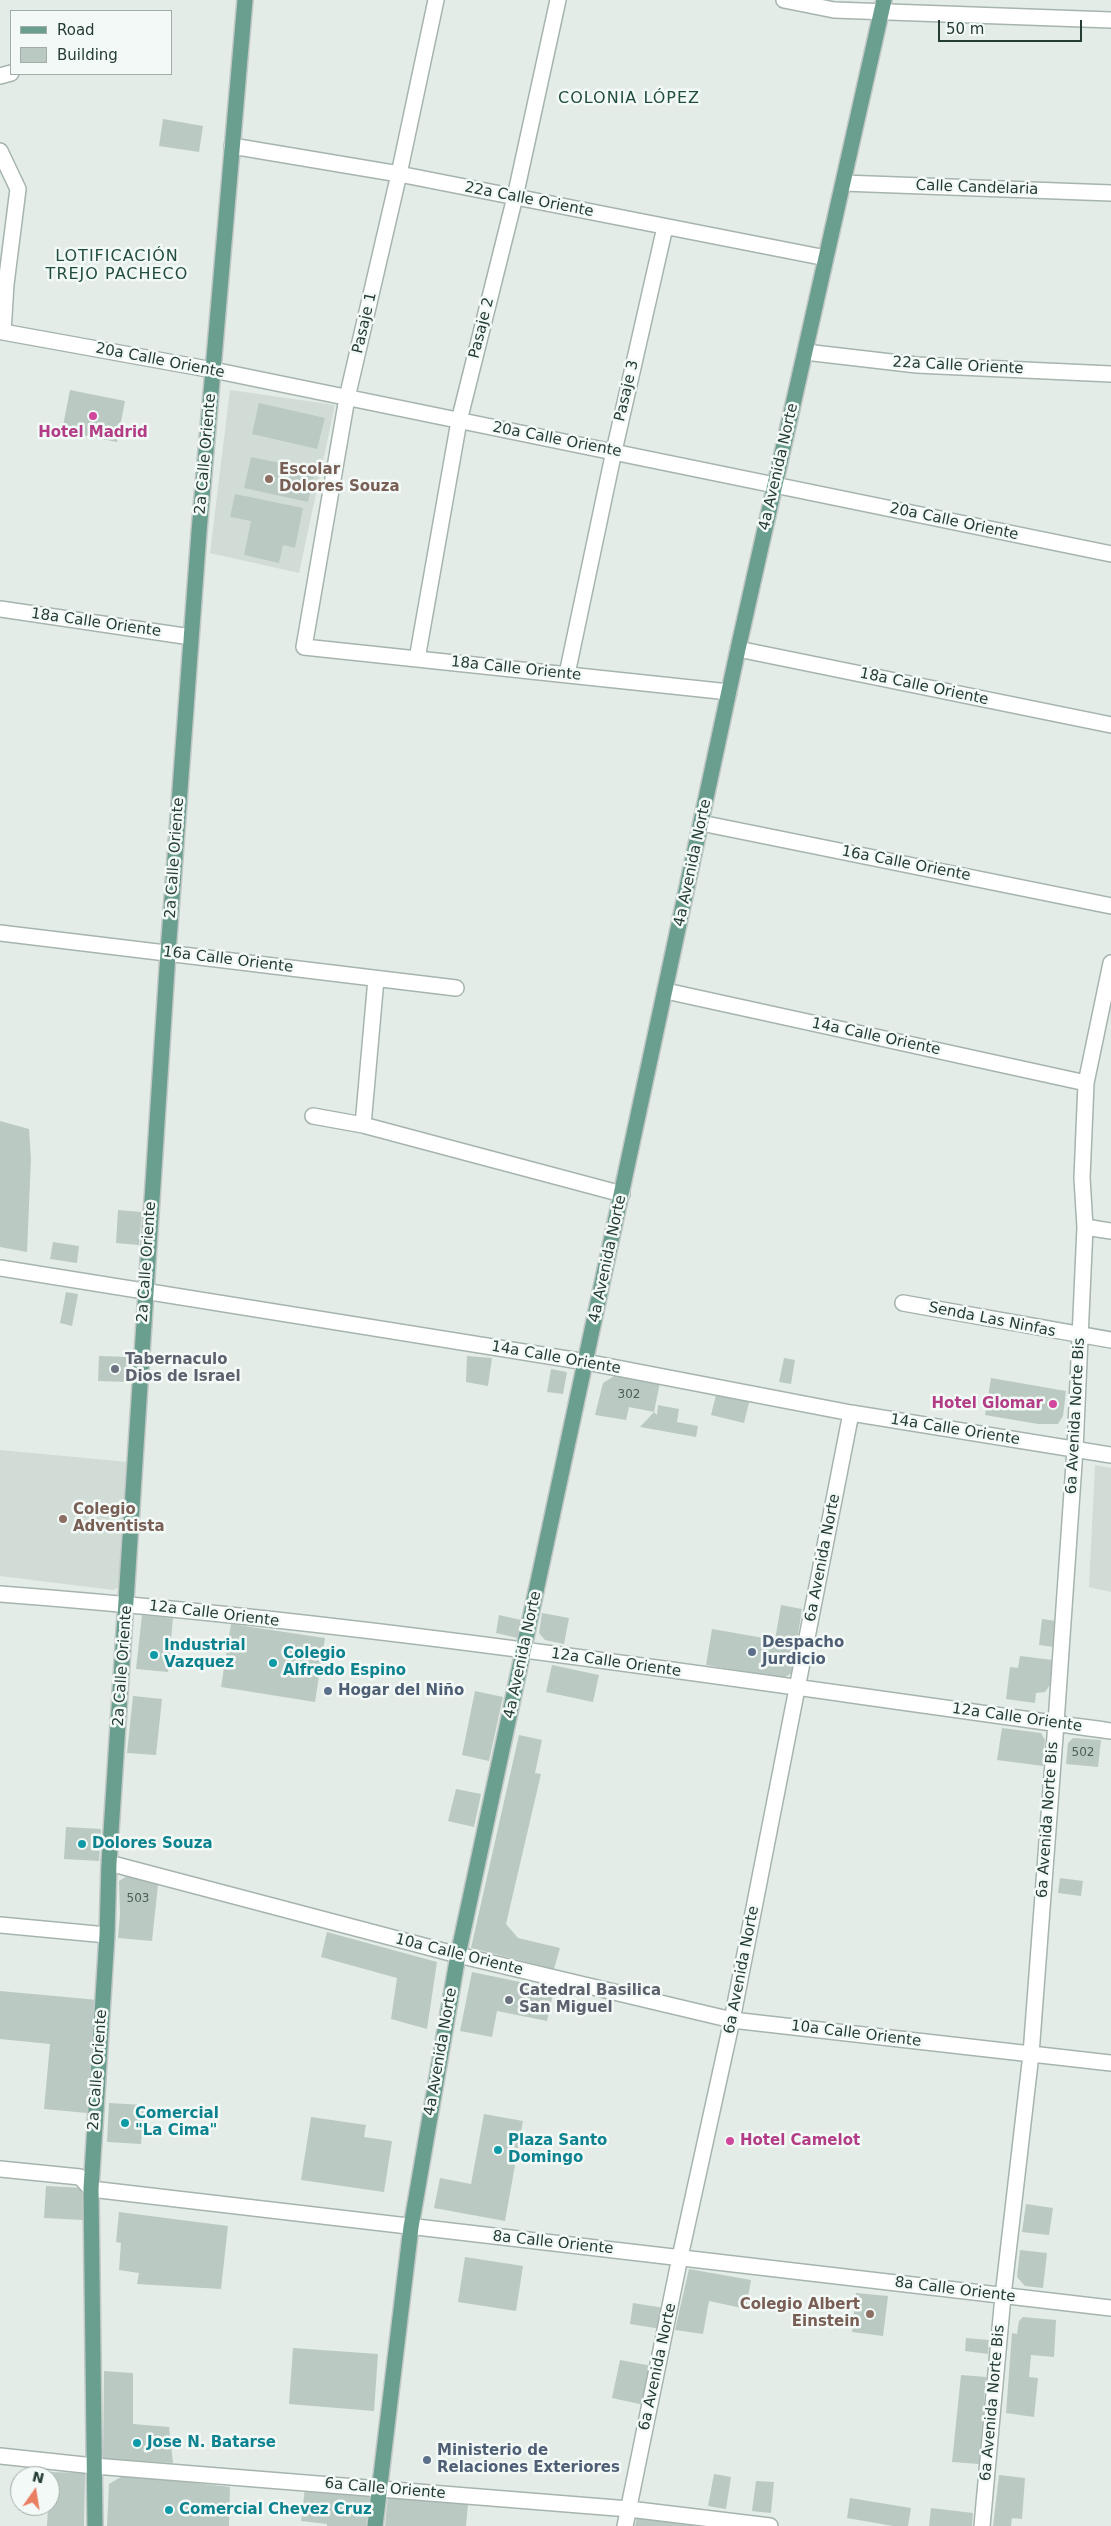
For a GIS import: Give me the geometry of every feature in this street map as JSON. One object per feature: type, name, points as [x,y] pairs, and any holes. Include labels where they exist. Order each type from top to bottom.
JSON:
[{"type":"main road","name":"2a Calle Oriente","points":[[95,2526],[91,2189],[107,1935],[109,1862],[128,1604],[145,1290],[191,637],[245,0]]},
{"type":"main road","name":"4a Avenida Norte","points":[[375,2526],[411,2227],[458,1956],[738,648],[883,6]]},
{"type":"street","name":"Pasaje 1","points":[[304,647],[348,398],[436,0]]},
{"type":"street","name":"Pasaje 2","points":[[418,659],[459,421],[515,197],[558,0]]},
{"type":"street","points":[[784,0],[834,10],[883,6],[1111,20]]},
{"type":"street","name":"22a Calle Oriente","points":[[232,146],[399,174],[826,258]]},
{"type":"street","name":"20a Calle Oriente","points":[[0,151],[18,189],[6,284],[3,332],[213,370],[1111,554]]},
{"type":"street","name":"Calle Candelaria","points":[[843,183],[1111,193]]},
{"type":"street","name":"Pasaje 3","points":[[567,674],[614,451],[666,226]]},
{"type":"street","name":"22a Calle Oriente","points":[[805,352],[917,365],[1111,374]]},
{"type":"street","name":"18a Calle Oriente","points":[[0,609],[191,637]]},
{"type":"street","name":"18a Calle Oriente","points":[[304,647],[729,692]]},
{"type":"street","name":"18a Calle Oriente","points":[[738,648],[1111,725]]},
{"type":"street","name":"16a Calle Oriente","points":[[701,823],[1111,906]]},
{"type":"street","name":"16a Calle Oriente","points":[[0,933],[456,988]]},
{"type":"street","points":[[1086,1082],[1111,963]]},
{"type":"street","points":[[363,1125],[376,979]]},
{"type":"street","name":"14a Calle Oriente","points":[[666,991],[1086,1082]]},
{"type":"street","name":"6a Avenida Norte Bis","points":[[982,2526],[1003,2296],[1031,2054],[1056,1723],[1075,1449],[1085,1227],[1082,1178],[1086,1082]]},
{"type":"street","points":[[313,1116],[363,1125],[623,1190]]},
{"type":"street","points":[[1085,1227],[1111,1231]]},
{"type":"street","name":"14a Calle Oriente","points":[[0,1268],[586,1362],[851,1414],[1111,1454]]},
{"type":"street","name":"Senda Las Ninfas","points":[[903,1303],[1111,1340]]},
{"type":"street","name":"6a Avenida Norte","points":[[625,2526],[680,2257],[732,2020],[851,1414]]},
{"type":"street","name":"12a Calle Oriente","points":[[0,1594],[128,1604],[524,1650],[1111,1731]]},
{"type":"street","name":"10a Calle Oriente","points":[[109,1862],[458,1956],[732,2020],[1111,2063]]},
{"type":"street","points":[[0,1925],[107,1935]]},
{"type":"street","name":"8a Calle Oriente","points":[[0,2169],[80,2177],[91,2189],[1111,2308]]},
{"type":"street","name":"6a Calle Oriente","points":[[0,2456],[94,2466],[629,2509],[770,2526]]},
{"type":"shaded area","name":"Escolar Dolores Souza","points":[[230,390],[335,405],[299,573],[210,553]]},
{"type":"shaded area","name":"Colegio Adventista","points":[[0,1450],[128,1462],[123,1585],[113,1590],[0,1576]]},
{"type":"shaded area","points":[[1095,1465],[1111,1468],[1111,1592],[1089,1587]]},
{"type":"building","points":[[163,119],[203,126],[199,152],[159,146]]},
{"type":"building","name":"Hotel Madrid","points":[[70,390],[125,401],[117,442],[62,431]]},
{"type":"building","points":[[259,403],[325,418],[317,449],[252,434]]},
{"type":"building","points":[[251,457],[315,470],[308,502],[244,488]]},
{"type":"building","points":[[235,494],[303,508],[295,548],[283,545],[279,563],[244,555],[251,521],[230,517]]},
{"type":"building","points":[[0,1121],[29,1129],[31,1159],[27,1252],[0,1247]]},
{"type":"building","points":[[118,1210],[142,1212],[139,1245],[116,1243]]},
{"type":"building","points":[[53,1242],[79,1246],[77,1263],[50,1259]]},
{"type":"building","points":[[66,1292],[78,1294],[72,1326],[60,1323]]},
{"type":"building","name":"Tabernaculo Dios de Israel","points":[[99,1356],[131,1357],[130,1382],[98,1381]]},
{"type":"building","points":[[467,1356],[492,1358],[488,1386],[466,1382]]},
{"type":"building","points":[[784,1358],[795,1360],[791,1384],[779,1382]]},
{"type":"building","points":[[551,1369],[567,1372],[563,1394],[547,1392]]},
{"type":"building","points":[[616,1375],[660,1382],[654,1412],[629,1407],[626,1420],[595,1415],[603,1383]]},
{"type":"building","points":[[991,1378],[1066,1391],[1063,1416],[1058,1424],[1038,1424],[985,1415]]},
{"type":"building","points":[[717,1391],[750,1399],[744,1423],[711,1415]]},
{"type":"building","points":[[658,1405],[679,1409],[677,1422],[698,1426],[696,1437],[640,1427],[654,1412],[657,1415]]},
{"type":"building","name":"Despacho Jurdicio","points":[[781,1605],[802,1609],[792,1673],[783,1678],[706,1665],[712,1629],[775,1640]]},
{"type":"building","points":[[542,1613],[569,1618],[564,1644],[545,1640],[539,1633]]},
{"type":"building","points":[[142,1615],[173,1618],[168,1672],[136,1669]]},
{"type":"building","points":[[499,1615],[521,1620],[518,1638],[496,1633]]},
{"type":"building","points":[[1042,1619],[1056,1621],[1054,1647],[1039,1645]]},
{"type":"building","name":"Colegio Alfredo Espino","points":[[231,1624],[325,1638],[315,1702],[221,1687]]},
{"type":"building","points":[[1020,1656],[1053,1660],[1050,1685],[1045,1692],[1036,1693],[1035,1703],[1006,1699],[1010,1667],[1018,1668]]},
{"type":"building","points":[[552,1665],[599,1675],[593,1702],[546,1692]]},
{"type":"building","points":[[475,1691],[503,1697],[489,1761],[462,1755]]},
{"type":"building","points":[[133,1696],[162,1699],[156,1755],[127,1753]]},
{"type":"building","points":[[1002,1728],[1041,1733],[1045,1740],[1043,1766],[997,1760]]},
{"type":"building","points":[[519,1735],[542,1740],[535,1773],[541,1774],[506,1924],[518,1938],[560,1948],[554,1969],[471,1948]]},
{"type":"building","points":[[1073,1738],[1101,1740],[1098,1767],[1066,1764],[1068,1743]]},
{"type":"building","points":[[456,1789],[481,1794],[474,1827],[448,1821]]},
{"type":"building","name":"Dolores Souza","points":[[66,1827],[101,1829],[99,1861],[64,1859]]},
{"type":"building","points":[[129,1875],[158,1885],[152,1941],[118,1938],[120,1914],[119,1881]]},
{"type":"building","points":[[1060,1878],[1083,1881],[1081,1896],[1058,1893]]},
{"type":"building","points":[[327,1932],[437,1962],[427,2029],[391,2019],[397,1978],[321,1957]]},
{"type":"building","name":"Catedral Basilica San Miguel","points":[[472,1972],[554,1989],[547,2021],[497,2011],[492,2037],[460,2031]]},
{"type":"building","points":[[0,1991],[98,2000],[87,2113],[44,2109],[50,2044],[0,2039]]},
{"type":"building","name":"Comercial \"La Cima\"","points":[[109,2103],[144,2105],[141,2144],[107,2142]]},
{"type":"building","name":"Plaza Santo Domingo","points":[[484,2114],[523,2121],[505,2221],[434,2208],[440,2178],[471,2184]]},
{"type":"building","points":[[311,2117],[366,2125],[364,2137],[392,2141],[384,2192],[301,2180]]},
{"type":"building","points":[[46,2186],[84,2188],[83,2220],[44,2218]]},
{"type":"building","points":[[1026,2204],[1053,2208],[1049,2235],[1022,2232]]},
{"type":"building","points":[[119,2212],[228,2226],[221,2289],[137,2284],[139,2273],[119,2270],[121,2243],[116,2242]]},
{"type":"building","points":[[1020,2250],[1047,2253],[1043,2288],[1025,2286],[1017,2277]]},
{"type":"building","points":[[465,2257],[523,2266],[516,2311],[458,2302]]},
{"type":"building","points":[[689,2269],[751,2280],[746,2309],[709,2301],[703,2334],[675,2330]]},
{"type":"building","name":"Colegio Albert Einstein","points":[[856,2293],[888,2296],[883,2336],[852,2332]]},
{"type":"building","points":[[633,2303],[664,2308],[661,2329],[630,2324]]},
{"type":"building","points":[[1023,2317],[1056,2320],[1054,2357],[1031,2355],[1029,2377],[1038,2378],[1034,2417],[1006,2413],[1012,2333],[1017,2334],[1019,2321]]},
{"type":"building","points":[[966,2338],[989,2340],[988,2354],[965,2351]]},
{"type":"building","points":[[293,2348],[378,2354],[374,2411],[289,2404]]},
{"type":"building","points":[[620,2360],[652,2366],[644,2405],[612,2398]]},
{"type":"building","name":"Jose N. Batarse","points":[[104,2371],[133,2373],[133,2424],[169,2427],[173,2463],[103,2459]]},
{"type":"building","points":[[961,2375],[986,2377],[979,2464],[952,2462]]},
{"type":"building","points":[[60,2472],[85,2473],[84,2526],[47,2526],[48,2516],[60,2516]]},
{"type":"building","points":[[714,2474],[731,2477],[726,2509],[708,2506]]},
{"type":"building","name":"Comercial Chevez Cruz","points":[[124,2475],[230,2487],[229,2526],[107,2526],[109,2484]]},
{"type":"building","points":[[999,2475],[1025,2478],[1022,2519],[1012,2518],[1011,2526],[993,2526]]},
{"type":"building","points":[[756,2481],[774,2482],[771,2513],[752,2511]]},
{"type":"building","points":[[305,2488],[370,2496],[366,2526],[327,2526],[327,2524],[301,2521]]},
{"type":"building","points":[[388,2496],[468,2504],[466,2526],[385,2526]]},
{"type":"building","points":[[850,2498],[911,2508],[908,2526],[893,2526],[847,2518]]},
{"type":"building","points":[[931,2508],[973,2513],[972,2526],[929,2526]]},
{"type":"building","points":[[637,2516],[695,2525],[695,2526],[635,2526]]},
{"type":"place","name":"Hotel Madrid","points":[[93,416]]},
{"type":"place","name":"Escolar Dolores Souza","points":[[269,479]]},
{"type":"place","name":"Tabernaculo Dios de Israel","points":[[115,1369]]},
{"type":"place","name":"Hotel Glomar","points":[[1053,1404]]},
{"type":"place","name":"Colegio Adventista","points":[[63,1519]]},
{"type":"place","name":"Despacho Jurdicio","points":[[752,1652]]},
{"type":"place","name":"Industrial Vazquez","points":[[154,1655]]},
{"type":"place","name":"Colegio Alfredo Espino","points":[[273,1663]]},
{"type":"place","name":"Hogar del Niño","points":[[328,1691]]},
{"type":"place","name":"Dolores Souza","points":[[82,1844]]},
{"type":"place","name":"Catedral Basilica San Miguel","points":[[509,2000]]},
{"type":"place","name":"Comercial \"La Cima\"","points":[[125,2123]]},
{"type":"place","name":"Hotel Camelot","points":[[730,2141]]},
{"type":"place","name":"Plaza Santo Domingo","points":[[498,2150]]},
{"type":"place","name":"Colegio Albert Einstein","points":[[870,2314]]},
{"type":"place","name":"Jose N. Batarse","points":[[137,2443]]},
{"type":"place","name":"Ministerio de Relaciones Exteriores","points":[[427,2460]]},
{"type":"place","name":"Comercial Chevez Cruz","points":[[169,2510]]},
{"type":"district","name":"COLONIA LÓPEZ","points":[[629,99]]},
{"type":"district","name":"LOTIFICACIÓN TREJO PACHECO","points":[[117,266]]}]
